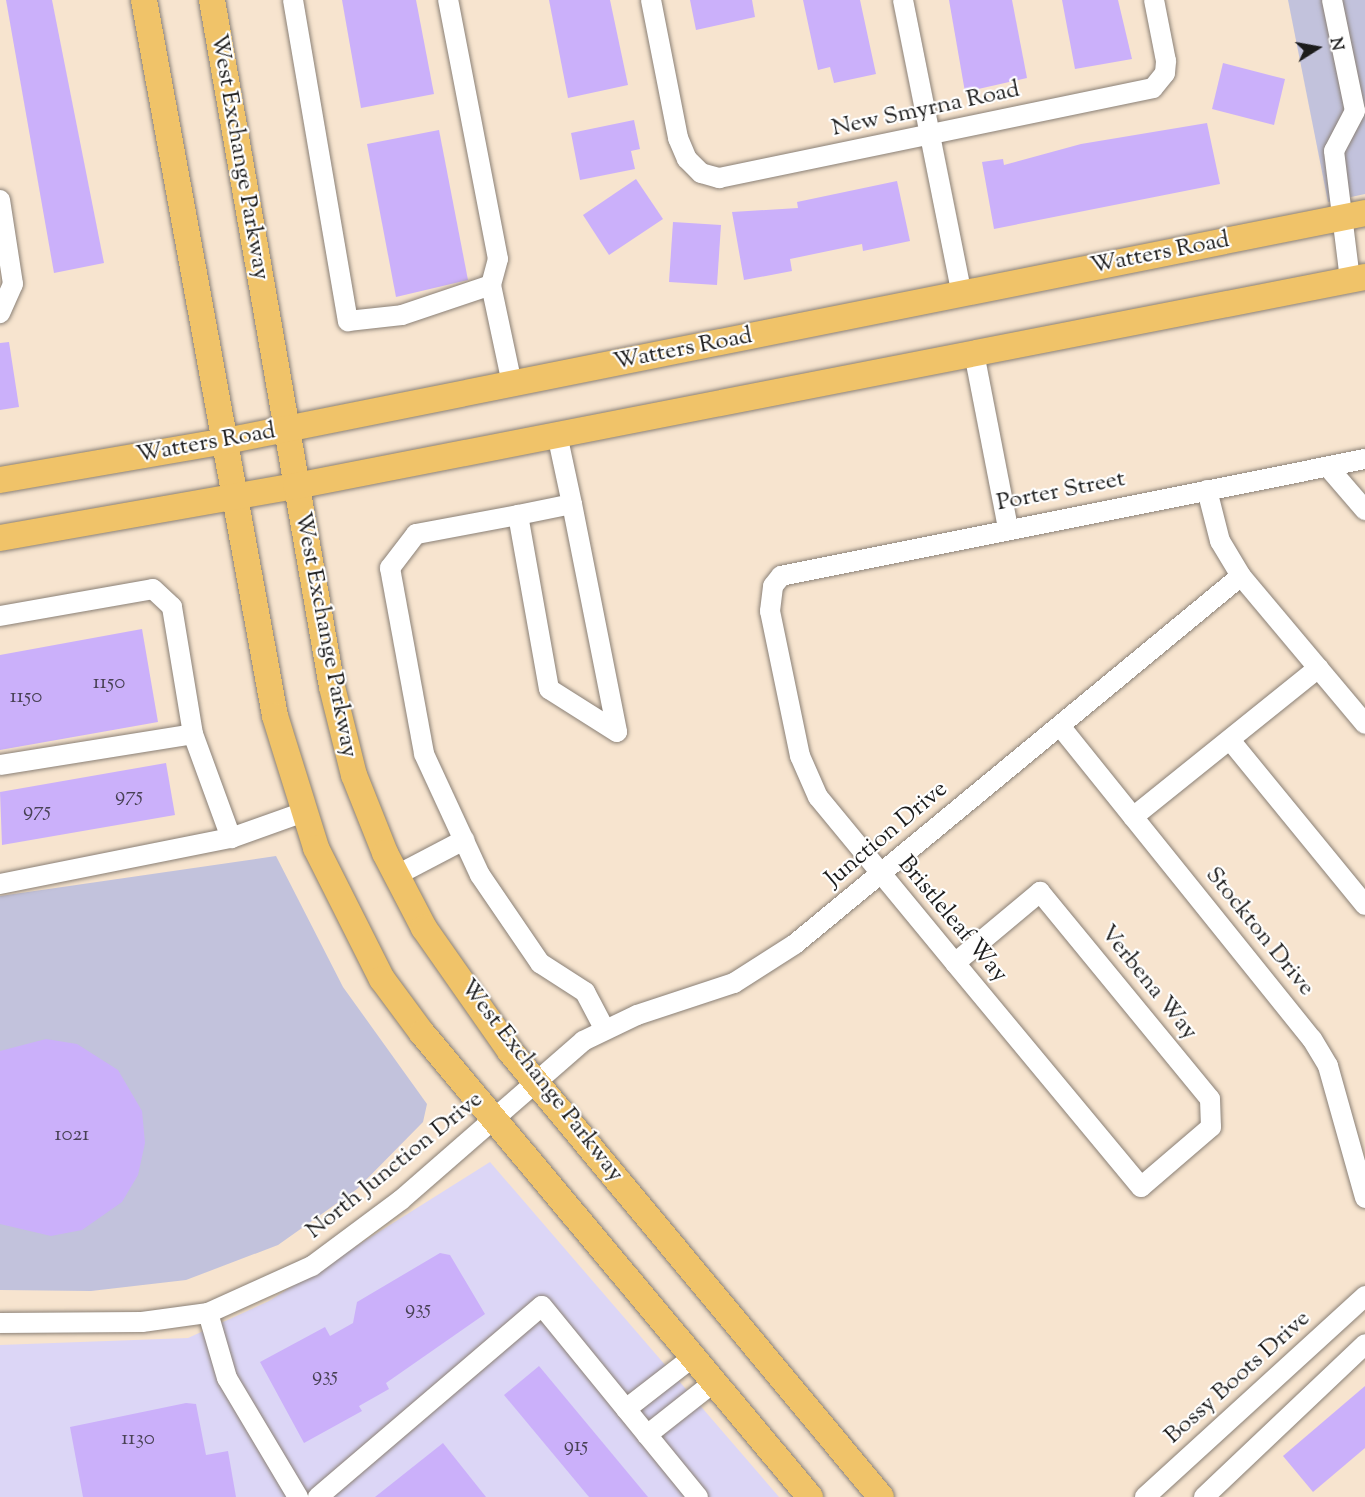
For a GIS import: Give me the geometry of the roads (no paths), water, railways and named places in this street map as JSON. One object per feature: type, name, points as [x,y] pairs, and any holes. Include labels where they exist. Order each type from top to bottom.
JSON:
[{"type":"main road","points":[[144,0],[275,716],[304,812],[382,979],[491,1121],[810,1497]]},
{"type":"main road","name":"West Exchange Parkway","points":[[212,0],[285,430],[332,687],[354,775],[397,875],[424,928],[536,1082],[881,1497]]},
{"type":"main road","name":"Watters Road","points":[[0,480],[285,430],[1365,213]]},
{"type":"main road","points":[[0,538],[296,486],[1358,279]]},
{"type":"street","points":[[293,0],[348,321],[402,315],[491,285]]},
{"type":"street","points":[[448,0],[498,259],[491,285],[512,384]]},
{"type":"street","name":"New Smyrna Road","points":[[651,0],[678,138],[701,173],[730,177],[1141,93],[1160,83],[1166,62],[1154,0]]},
{"type":"street","points":[[903,0],[962,294]]},
{"type":"street","points":[[1332,0],[1355,111],[1355,130],[1334,151],[1340,218],[1358,279]]},
{"type":"street","points":[[0,201],[13,284],[5,308]]},
{"type":"street","points":[[974,353],[1008,528]]},
{"type":"street","points":[[518,515],[549,689],[617,732],[557,434]]},
{"type":"street","name":"Porter Street","points":[[773,586],[795,570],[1365,459]]},
{"type":"street","points":[[1328,466],[1365,510]]},
{"type":"street","points":[[1207,490],[1220,541],[1241,576],[1365,724]]},
{"type":"street","points":[[572,504],[416,534],[390,568],[424,754],[480,875],[540,963],[585,992],[604,1028]]},
{"type":"street","name":"Junction Drive","points":[[536,1082],[604,1028],[734,983],[795,944],[1241,576]]},
{"type":"street","name":"Bristleleaf Way","points":[[773,586],[770,611],[807,776],[881,873],[1141,1187]]},
{"type":"street","points":[[0,616],[153,589],[172,607],[193,734],[231,838]]},
{"type":"street","points":[[1133,817],[1318,668]]},
{"type":"street","name":"Stockton Drive","points":[[1060,726],[1323,1057],[1365,1198]]},
{"type":"street","points":[[0,765],[193,734]]},
{"type":"street","points":[[1230,740],[1365,905]]},
{"type":"street","points":[[0,884],[231,838],[304,812]]},
{"type":"street","points":[[397,875],[464,840]]},
{"type":"street","name":"Verbena Way","points":[[955,963],[1041,892],[1213,1107],[1206,1134],[1141,1187]]},
{"type":"street","name":"North Junction Drive","points":[[0,1323],[142,1322],[208,1313],[312,1266],[401,1200],[536,1082]]},
{"type":"street","name":"Bossy Boots Drive","points":[[1145,1497],[1365,1296]]},
{"type":"street","points":[[318,1497],[542,1306],[698,1497]]},
{"type":"street","points":[[208,1313],[226,1378],[298,1497]]},
{"type":"street","points":[[1206,1496],[1365,1344]]},
{"type":"street","points":[[626,1409],[693,1357]]},
{"type":"street","points":[[647,1435],[714,1382]]}]
